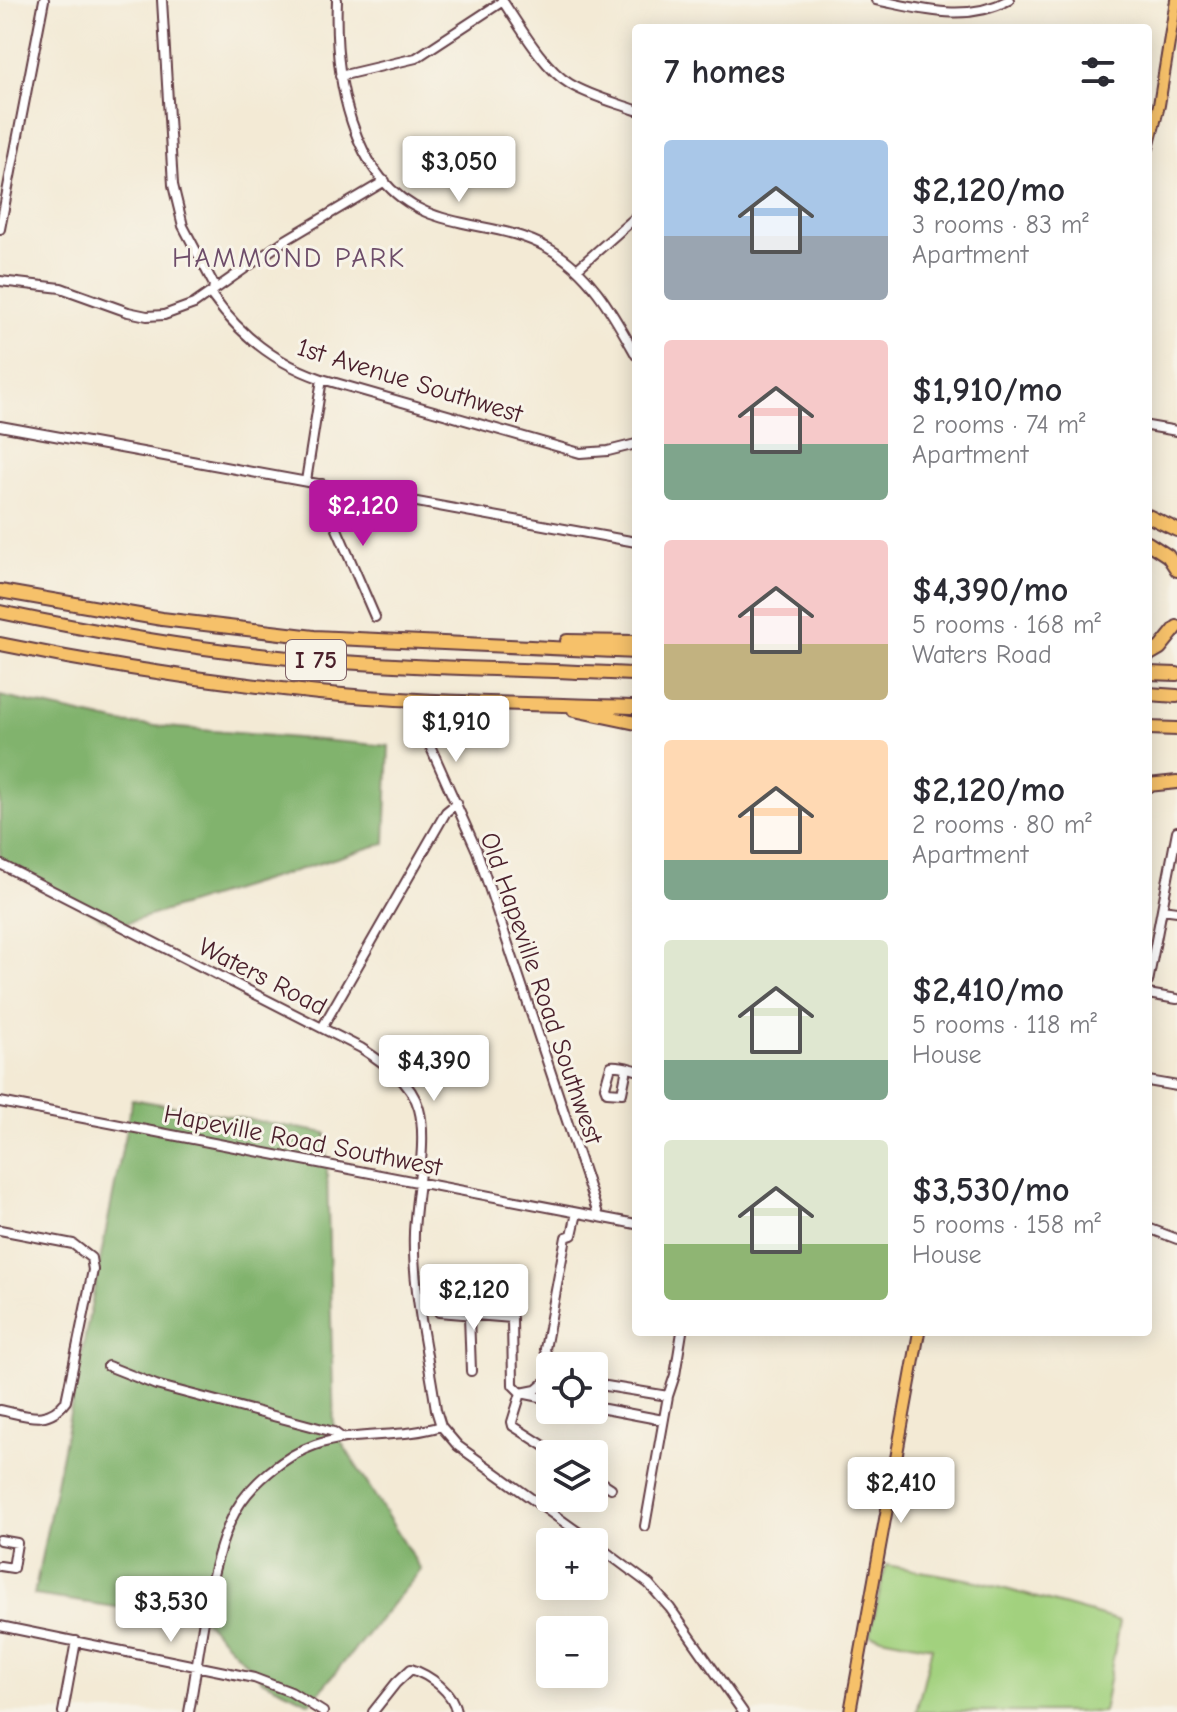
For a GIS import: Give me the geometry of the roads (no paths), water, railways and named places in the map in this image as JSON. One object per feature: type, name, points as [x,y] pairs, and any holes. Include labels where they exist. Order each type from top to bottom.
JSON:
[{"type":"highway","points":[[1152,518],[1177,530]]},
{"type":"highway","points":[[1152,546],[1168,556],[1177,570]]},
{"type":"highway","points":[[0,591],[238,630],[314,637],[632,652]]},
{"type":"highway","name":"I 75","points":[[0,612],[109,634],[290,658],[632,674]]},
{"type":"highway","points":[[1152,653],[1160,648],[1177,627]]},
{"type":"highway","points":[[483,646],[554,641],[632,642]]},
{"type":"highway","name":"I 75","points":[[0,644],[93,663],[323,693],[632,707]]},
{"type":"highway","points":[[1152,673],[1177,674]]},
{"type":"highway","points":[[1152,694],[1177,696]]},
{"type":"highway","points":[[555,705],[632,722]]},
{"type":"highway","points":[[1152,728],[1177,729]]},
{"type":"highway","points":[[1152,785],[1177,782]]},
{"type":"main road","points":[[1152,132],[1176,0]]},
{"type":"main road","points":[[850,1712],[918,1336]]},
{"type":"street","points":[[0,229],[44,0]]},
{"type":"street","name":"1st Avenue Southwest","points":[[162,0],[173,185],[183,226],[214,285],[212,296],[255,343],[288,365],[322,379],[580,453],[632,445]]},
{"type":"street","points":[[337,0],[336,49],[352,126],[366,155],[385,181],[423,211],[520,235],[550,249],[577,269],[601,295],[632,348]]},
{"type":"street","points":[[340,76],[416,58],[502,0],[549,66],[567,83],[632,109]]},
{"type":"street","points":[[876,0],[947,14],[968,14],[1009,0]]},
{"type":"street","points":[[0,281],[61,288],[147,316],[181,310],[284,241],[385,181]]},
{"type":"street","points":[[577,269],[632,221]]},
{"type":"street","points":[[306,481],[322,379]]},
{"type":"street","points":[[0,426],[632,541]]},
{"type":"street","points":[[1152,427],[1177,431]]},
{"type":"street","points":[[322,484],[324,499],[375,617]]},
{"type":"street","name":"Old Hapeville Road Southwest","points":[[427,739],[457,803],[494,901],[599,1217]]},
{"type":"street","points":[[322,1028],[446,812],[457,803]]},
{"type":"street","points":[[1152,961],[1177,831]]},
{"type":"street","name":"Waters Road","points":[[0,864],[378,1059],[413,1094],[422,1123],[414,1233],[415,1269],[441,1426]]},
{"type":"street","points":[[1162,909],[1177,911]]},
{"type":"street","points":[[1152,995],[1177,999]]},
{"type":"street","points":[[1152,1082],[1177,1086]]},
{"type":"street","name":"Hapeville Road Southwest","points":[[0,1102],[599,1217]]},
{"type":"street","points":[[546,1352],[566,1237],[572,1235],[577,1213]]},
{"type":"street","points":[[599,1217],[632,1223]]},
{"type":"street","points":[[0,1230],[73,1244],[91,1258],[93,1270],[66,1401],[52,1415],[40,1417],[0,1410]]},
{"type":"street","points":[[1152,1230],[1177,1239]]},
{"type":"street","points":[[439,1312],[512,1318],[513,1385],[521,1393],[536,1396]]},
{"type":"street","points":[[469,1315],[471,1371]]},
{"type":"street","points":[[645,1526],[681,1336]]},
{"type":"street","points":[[108,1366],[156,1385],[334,1432],[342,1438]]},
{"type":"street","points":[[608,1386],[668,1396]]},
{"type":"street","points":[[521,1393],[536,1390]]},
{"type":"street","points":[[521,1393],[513,1426],[536,1441]]},
{"type":"street","points":[[608,1410],[663,1420]]},
{"type":"street","points":[[189,1712],[214,1573],[237,1508],[262,1480],[290,1457],[314,1445],[342,1438],[429,1430],[441,1426],[458,1446],[573,1528]]},
{"type":"street","points":[[0,1540],[17,1543],[13,1568],[0,1566]]},
{"type":"street","points":[[608,1553],[649,1584],[670,1608],[743,1712]]},
{"type":"street","points":[[0,1626],[254,1678],[291,1692],[323,1712]]},
{"type":"street","points":[[63,1712],[76,1641]]},
{"type":"street","points":[[373,1712],[411,1669],[424,1673],[453,1698],[456,1712]]},
{"type":"district","name":"HAMMOND PARK","points":[[289,257]]}]
